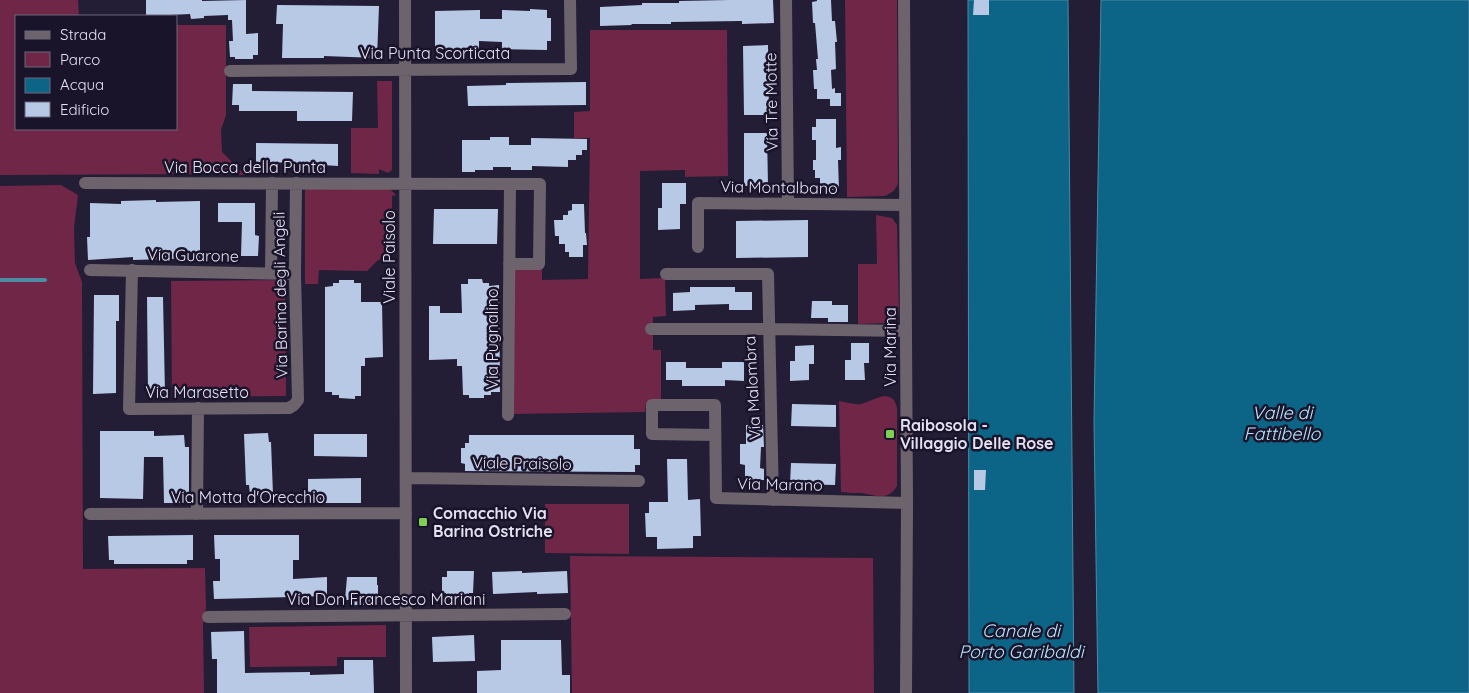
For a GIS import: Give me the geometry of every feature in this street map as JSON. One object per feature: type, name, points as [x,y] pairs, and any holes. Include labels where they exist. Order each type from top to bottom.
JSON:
[{"type":"street","name":"Viale Paisolo","points":[[404,0],[406,693]]},
{"type":"street","name":"Via Punta Scorticata","points":[[230,71],[571,69],[570,0]]},
{"type":"street","name":"Via Tre Motte","points":[[786,0],[788,204]]},
{"type":"street","name":"Via Marina","points":[[904,0],[907,503],[906,693]]},
{"type":"street","name":"Via Bocca della Punta","points":[[85,182],[540,184],[539,264],[509,264]]},
{"type":"street","points":[[272,183],[272,273]]},
{"type":"street","name":"Via Barina degli Angeli","points":[[294,405],[298,400],[295,274],[296,183]]},
{"type":"street","name":"Via Pugnalino","points":[[508,415],[510,184]]},
{"type":"street","name":"Via Montalbano","points":[[698,247],[698,202],[905,205]]},
{"type":"street","name":"Via Guarone","points":[[90,270],[295,274]]},
{"type":"street","name":"Via Marasetto","points":[[132,270],[129,409],[289,408],[294,405]]},
{"type":"street","points":[[666,274],[768,274],[769,329],[906,331]]},
{"type":"street","name":"Via Malombra","points":[[651,329],[769,329],[773,500]]},
{"type":"street","points":[[652,405],[715,405],[715,435],[652,434],[652,405]]},
{"type":"street","points":[[197,514],[198,408]]},
{"type":"street","name":"Via Marano","points":[[715,435],[716,498],[907,503]]},
{"type":"street","name":"Viale Praisolo","points":[[406,478],[638,481]]},
{"type":"street","name":"Via Motta d'Orecchio","points":[[90,514],[406,513]]},
{"type":"street","name":"Via Don Francesco Mariani","points":[[208,617],[565,614]]},
{"type":"green space","points":[[0,0],[78,0],[79,15],[15,15],[15,130],[178,130],[178,25],[226,25],[226,115],[221,130],[222,152],[245,175],[0,175]]},
{"type":"green space","points":[[845,0],[897,0],[898,183],[893,191],[884,196],[847,197]]},
{"type":"green space","points":[[590,30],[727,30],[728,176],[685,177],[685,170],[640,171],[640,279],[665,278],[666,316],[653,317],[653,350],[661,350],[661,403],[646,403],[645,412],[509,414],[510,267],[542,268],[542,280],[588,279],[590,138],[574,138],[574,112],[590,111]]},
{"type":"green space","points":[[377,81],[392,81],[392,170],[388,173],[379,169],[379,174],[351,173],[351,128],[378,128]]},
{"type":"green space","points":[[61,185],[78,195],[74,228],[75,263],[82,282],[83,569],[205,568],[206,608],[203,625],[204,693],[0,693],[0,186]]},
{"type":"green space","points":[[305,189],[390,189],[396,195],[392,196],[392,250],[386,258],[378,260],[367,271],[319,270],[318,284],[305,284]]},
{"type":"green space","points":[[876,215],[892,218],[897,225],[899,313],[895,321],[891,323],[858,324],[858,264],[877,264]]},
{"type":"green space","points":[[285,280],[286,396],[172,397],[171,281]]},
{"type":"green space","points":[[885,396],[893,399],[897,408],[897,486],[885,496],[841,492],[839,401],[861,404]]},
{"type":"green space","points":[[545,504],[629,504],[629,554],[545,553]]},
{"type":"green space","points":[[570,556],[873,558],[874,693],[572,693]]},
{"type":"green space","points":[[386,625],[386,657],[337,657],[337,666],[250,667],[249,627]]},
{"type":"water","name":"Canale di Porto Garibaldi","points":[[968,0],[1068,0],[1074,693],[969,693]]},
{"type":"water","name":"Valle di Fattibello","points":[[1101,0],[1469,0],[1469,693],[1098,693],[1094,421]]},
{"type":"building","points":[[146,0],[246,0],[246,34],[258,33],[258,55],[253,55],[253,59],[235,59],[235,57],[230,57],[229,41],[233,41],[232,20],[228,20],[228,15],[204,16],[204,18],[191,19],[190,14],[146,15]]},
{"type":"building","points":[[773,0],[774,23],[742,24],[742,21],[671,22],[671,24],[600,26],[600,7],[642,5],[642,3]]},
{"type":"building","points":[[831,0],[832,21],[835,21],[837,42],[835,42],[836,69],[831,70],[832,89],[835,88],[835,93],[841,93],[841,106],[830,106],[830,99],[817,99],[817,89],[814,89],[813,70],[817,70],[816,59],[818,59],[812,2]]},
{"type":"building","points":[[974,0],[989,0],[989,15],[973,15]]},
{"type":"building","points":[[277,5],[379,6],[377,58],[324,56],[324,58],[282,58],[283,24],[276,24]]},
{"type":"building","points":[[530,9],[547,10],[547,18],[551,18],[551,41],[547,41],[547,50],[502,49],[502,42],[479,41],[479,50],[435,49],[435,11],[480,10],[480,19],[502,19],[502,10],[530,11]]},
{"type":"building","points":[[768,45],[769,115],[744,115],[743,46]]},
{"type":"building","points":[[586,82],[586,105],[468,106],[467,86],[506,85],[506,83]]},
{"type":"building","points":[[233,84],[252,84],[252,91],[353,92],[352,121],[297,121],[297,111],[239,111],[239,105],[232,105]]},
{"type":"building","points":[[816,119],[836,119],[836,148],[841,147],[841,160],[838,160],[839,190],[820,190],[820,178],[815,178],[813,160],[816,160],[816,140],[812,140],[812,127],[816,127]]},
{"type":"building","points":[[744,133],[767,133],[768,185],[744,186]]},
{"type":"building","points":[[490,137],[509,137],[509,145],[531,145],[531,138],[587,139],[587,150],[582,150],[582,155],[576,155],[576,160],[568,160],[568,167],[532,166],[532,170],[511,170],[511,167],[493,167],[493,170],[462,172],[462,140],[490,140]]},
{"type":"building","points":[[256,143],[338,144],[338,166],[322,165],[322,171],[306,170],[306,163],[256,162]]},
{"type":"building","points":[[662,183],[686,183],[686,204],[680,204],[680,229],[658,230],[658,208],[662,208]]},
{"type":"building","points":[[156,200],[156,202],[200,201],[200,258],[133,260],[133,257],[88,260],[87,237],[90,237],[90,203],[121,204],[121,201]]},
{"type":"building","points":[[218,203],[255,203],[255,235],[259,236],[258,256],[241,256],[242,222],[218,222]]},
{"type":"building","points":[[572,204],[584,204],[587,245],[583,245],[583,257],[569,257],[569,252],[565,252],[565,244],[559,244],[559,236],[555,236],[554,220],[563,220],[563,215],[568,215],[568,211],[572,210]]},
{"type":"building","points":[[434,209],[498,209],[497,244],[433,244]]},
{"type":"building","points":[[808,220],[808,257],[736,258],[736,221]]},
{"type":"building","points":[[468,279],[482,279],[483,283],[489,283],[489,286],[499,285],[500,392],[491,392],[491,395],[484,395],[484,398],[469,398],[469,395],[463,395],[462,366],[457,366],[457,359],[429,360],[429,306],[440,306],[440,313],[462,313],[461,284],[468,284]]},
{"type":"building","points":[[339,280],[354,280],[354,283],[361,283],[361,302],[382,302],[383,357],[365,358],[365,366],[361,366],[361,396],[355,396],[355,399],[339,398],[339,395],[332,395],[332,392],[325,392],[325,287],[333,286],[333,283],[339,283]]},
{"type":"building","points":[[690,287],[735,287],[735,292],[752,292],[752,310],[729,310],[729,304],[695,305],[695,310],[673,311],[673,293],[690,292]]},
{"type":"building","points":[[94,295],[119,295],[119,321],[116,321],[116,393],[93,394]]},
{"type":"building","points":[[147,297],[163,297],[165,393],[148,394]]},
{"type":"building","points":[[812,301],[832,301],[832,305],[848,305],[848,322],[828,322],[828,318],[811,318]]},
{"type":"building","points":[[851,343],[869,343],[869,363],[864,363],[865,380],[845,380],[845,360],[851,360]]},
{"type":"building","points":[[814,345],[814,364],[809,364],[809,380],[790,381],[790,361],[795,361],[795,346]]},
{"type":"building","points":[[666,362],[686,362],[686,368],[722,368],[722,362],[744,362],[744,381],[725,380],[725,386],[682,386],[682,380],[666,380]]},
{"type":"building","points":[[792,404],[836,405],[836,427],[791,426]]},
{"type":"building","points":[[746,425],[763,425],[764,447],[761,447],[760,468],[764,469],[764,480],[745,480],[745,465],[740,464],[740,444],[746,444]]},
{"type":"building","points":[[100,431],[154,431],[154,436],[184,435],[185,447],[189,447],[189,503],[164,503],[163,457],[144,457],[143,499],[100,498]]},
{"type":"building","points":[[268,433],[269,442],[271,442],[273,494],[250,495],[249,485],[246,485],[244,434]]},
{"type":"building","points":[[314,434],[367,434],[367,457],[314,456]]},
{"type":"building","points":[[469,435],[634,435],[634,449],[640,449],[640,465],[635,465],[635,472],[465,471],[465,464],[461,463],[461,448],[465,448],[465,443],[469,443]]},
{"type":"building","points":[[667,459],[687,459],[688,500],[700,499],[701,536],[693,536],[693,548],[657,549],[657,537],[646,537],[645,513],[649,513],[649,502],[668,502]]},
{"type":"building","points":[[791,463],[836,464],[835,485],[790,484]]},
{"type":"building","points":[[974,470],[986,470],[985,490],[974,490]]},
{"type":"building","points":[[361,478],[361,503],[308,503],[308,479]]},
{"type":"building","points":[[193,535],[193,560],[187,560],[187,564],[114,564],[114,560],[109,560],[108,536]]},
{"type":"building","points":[[214,535],[299,535],[299,560],[293,560],[293,579],[327,577],[327,596],[214,599],[213,581],[220,581],[220,559],[215,559]]},
{"type":"building","points":[[447,571],[474,571],[473,593],[469,593],[468,600],[445,600],[446,593],[442,593],[442,577],[447,577]]},
{"type":"building","points":[[522,571],[522,573],[567,571],[568,593],[493,594],[492,572]]},
{"type":"building","points":[[347,577],[377,577],[378,600],[374,600],[374,605],[351,605],[352,600],[345,600]]},
{"type":"building","points":[[244,631],[245,673],[310,672],[310,675],[344,674],[344,660],[373,660],[374,693],[217,693],[217,659],[212,659],[211,632]]},
{"type":"building","points":[[474,635],[475,661],[433,662],[432,637]]},
{"type":"building","points":[[501,640],[561,640],[562,675],[570,675],[570,693],[477,693],[477,671],[501,670]]},
{"type":"waterway","points":[[0,280],[45,280]]},
{"type":"place","name":"Raibosola - Villaggio Delle Rose","points":[[890,434]]},
{"type":"place","name":"Comacchio Via Barina Ostriche","points":[[423,522]]}]
